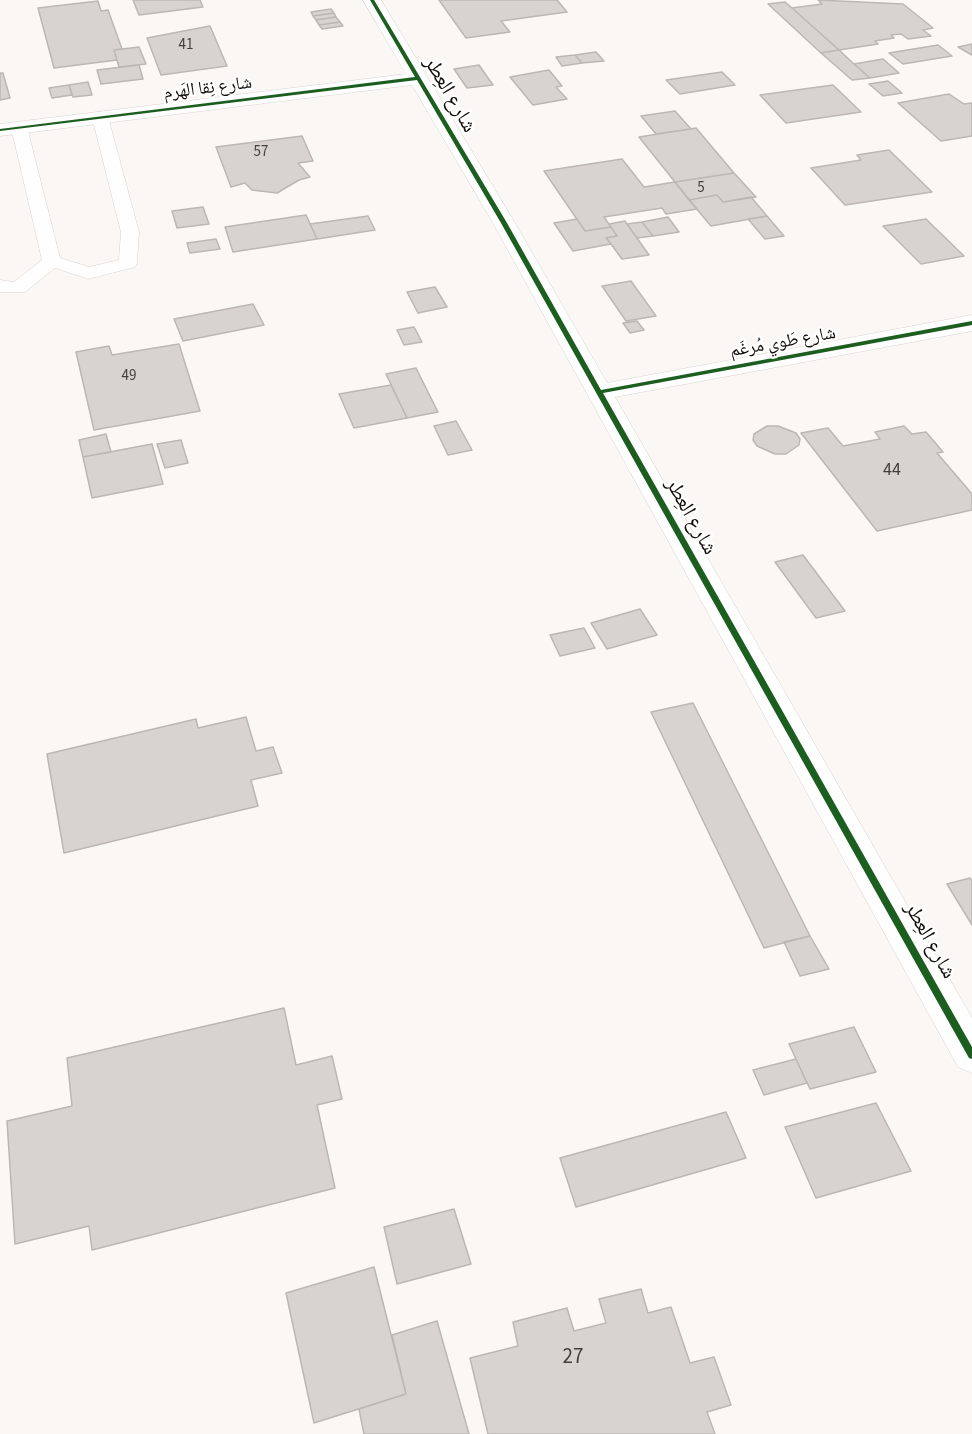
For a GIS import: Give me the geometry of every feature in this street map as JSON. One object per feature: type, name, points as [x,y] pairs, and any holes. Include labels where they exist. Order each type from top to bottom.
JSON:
[{"type":"street","name":"شارع العِطر","points":[[372,0],[599,392],[972,1055]]},
{"type":"street","name":"شارع نِقا الهَرم","points":[[9,128],[419,78]]},
{"type":"street","name":"شارع طَوي مُرغَم","points":[[599,392],[972,323]]},
{"type":"lane","points":[[52,261],[88,273],[128,262],[130,232],[100,117]]},
{"type":"lane","points":[[9,128],[52,261]]},
{"type":"lane","points":[[0,286],[18,288],[52,261]]},
{"type":"building","points":[[133,0],[200,0],[203,7],[139,15]]},
{"type":"building","points":[[439,0],[557,0],[567,12],[501,21],[510,32],[466,38]]},
{"type":"building","points":[[818,0],[903,4],[933,28],[923,30],[931,36],[908,39],[901,34],[891,35],[894,38],[875,41],[878,44],[839,50],[792,8],[822,4]]},
{"type":"building","points":[[98,1],[101,11],[108,10],[122,49],[114,50],[117,60],[54,68],[38,8]]},
{"type":"building","points":[[785,2],[839,50],[821,53],[768,4]]},
{"type":"building","points":[[331,9],[334,13],[313,16],[311,12]]},
{"type":"building","points":[[334,13],[336,17],[316,20],[313,16]]},
{"type":"building","points":[[336,17],[340,22],[319,25],[316,20]]},
{"type":"building","points":[[340,22],[343,26],[322,29],[319,25]]},
{"type":"building","points":[[210,26],[227,66],[161,75],[147,38]]},
{"type":"building","points":[[972,44],[972,55],[958,47]]},
{"type":"building","points":[[938,45],[952,56],[903,64],[889,53]]},
{"type":"building","points":[[139,47],[146,64],[119,67],[114,50]]},
{"type":"building","points":[[839,50],[870,78],[852,80],[821,53]]},
{"type":"building","points":[[596,52],[604,61],[582,63],[575,55]]},
{"type":"building","points":[[575,55],[582,63],[562,66],[556,57]]},
{"type":"building","points":[[883,59],[899,73],[870,78],[854,64]]},
{"type":"building","points":[[139,65],[143,79],[101,84],[97,70]]},
{"type":"building","points":[[479,65],[493,85],[467,88],[454,69]]},
{"type":"building","points":[[549,70],[562,86],[556,87],[567,99],[533,105],[510,77]]},
{"type":"building","points":[[722,72],[735,85],[680,94],[666,80]]},
{"type":"building","points":[[0,73],[3,73],[10,98],[0,100]]},
{"type":"building","points":[[888,81],[902,93],[883,96],[869,84]]},
{"type":"building","points":[[88,82],[92,95],[73,97],[69,85]]},
{"type":"building","points":[[69,85],[72,95],[52,98],[49,88]]},
{"type":"building","points":[[833,85],[861,112],[786,123],[760,95]]},
{"type":"building","points":[[949,94],[964,104],[972,103],[972,136],[941,141],[898,103]]},
{"type":"building","points":[[675,111],[691,129],[656,134],[641,116]]},
{"type":"building","points":[[696,128],[734,173],[675,182],[639,137]]},
{"type":"building","points":[[302,136],[313,161],[298,163],[310,177],[299,180],[277,193],[252,190],[245,183],[231,187],[216,147]]},
{"type":"building","points":[[889,150],[932,192],[845,205],[811,168],[861,160],[857,155]]},
{"type":"building","points":[[622,159],[644,187],[675,182],[697,209],[666,214],[662,208],[604,217],[611,227],[585,231],[544,171]]},
{"type":"building","points":[[734,173],[756,197],[723,202],[717,195],[689,200],[675,182]]},
{"type":"building","points":[[717,195],[723,202],[751,197],[767,216],[711,226],[689,200]]},
{"type":"building","points":[[203,207],[209,224],[177,228],[172,211]]},
{"type":"building","points":[[306,215],[317,239],[233,252],[225,227]]},
{"type":"building","points":[[368,216],[375,230],[317,239],[310,224]]},
{"type":"building","points":[[767,216],[784,236],[765,239],[748,219]]},
{"type":"building","points":[[668,217],[679,232],[653,236],[642,222]]},
{"type":"building","points":[[577,219],[585,231],[611,227],[617,236],[606,238],[611,244],[573,251],[554,223]]},
{"type":"building","points":[[926,219],[964,256],[921,264],[883,226]]},
{"type":"building","points":[[625,221],[649,255],[622,259],[606,238],[617,236],[609,224]]},
{"type":"building","points":[[642,222],[653,236],[637,238],[627,224]]},
{"type":"building","points":[[216,239],[220,249],[190,253],[187,243]]},
{"type":"building","points":[[631,281],[656,316],[626,321],[602,286]]},
{"type":"building","points":[[435,287],[447,307],[418,313],[407,292]]},
{"type":"building","points":[[253,304],[264,325],[183,341],[174,319]]},
{"type":"building","points":[[637,321],[644,330],[630,333],[623,323]]},
{"type":"building","points":[[414,327],[422,342],[404,345],[397,330]]},
{"type":"building","points":[[179,344],[200,411],[94,430],[76,352],[109,346],[112,355]]},
{"type":"building","points":[[416,368],[438,412],[407,418],[386,374]]},
{"type":"building","points":[[391,385],[407,418],[354,428],[339,394]]},
{"type":"building","points":[[456,421],[472,450],[448,455],[434,426]]},
{"type":"building","points":[[767,426],[778,426],[796,433],[800,439],[799,445],[786,454],[775,454],[757,446],[753,440],[754,434]]},
{"type":"building","points":[[904,426],[912,434],[926,432],[943,452],[937,453],[972,494],[972,510],[877,531],[801,433],[828,428],[843,446],[880,439],[875,432]]},
{"type":"building","points":[[106,434],[111,452],[83,457],[79,440]]},
{"type":"building","points":[[181,440],[188,463],[165,468],[157,444]]},
{"type":"building","points":[[152,444],[163,484],[92,498],[83,457]]},
{"type":"building","points":[[803,555],[845,611],[816,618],[775,562]]},
{"type":"building","points":[[640,609],[657,635],[607,649],[591,623]]},
{"type":"building","points":[[584,628],[595,648],[560,656],[550,635]]},
{"type":"building","points":[[693,703],[810,936],[764,948],[651,712]]},
{"type":"building","points":[[246,717],[256,751],[273,747],[282,773],[251,780],[258,806],[64,853],[47,754],[196,719],[198,728]]},
{"type":"building","points":[[970,878],[972,881],[972,925],[947,884]]},
{"type":"building","points":[[810,936],[829,969],[800,976],[784,942]]},
{"type":"building","points":[[284,1008],[296,1065],[332,1056],[342,1099],[317,1105],[335,1188],[92,1250],[89,1226],[15,1244],[7,1121],[72,1106],[67,1058]]},
{"type":"building","points":[[854,1027],[876,1072],[810,1089],[789,1044]]},
{"type":"building","points":[[796,1059],[807,1083],[764,1095],[753,1070]]},
{"type":"building","points":[[876,1103],[911,1171],[816,1198],[785,1127]]},
{"type":"building","points":[[726,1112],[746,1158],[576,1207],[560,1158]]},
{"type":"building","points":[[454,1209],[471,1264],[397,1284],[384,1227]]},
{"type":"building","points":[[374,1267],[406,1394],[314,1423],[286,1293]]},
{"type":"building","points":[[641,1289],[648,1313],[671,1307],[690,1363],[714,1357],[731,1405],[707,1412],[715,1434],[488,1434],[470,1358],[518,1346],[513,1322],[567,1308],[574,1331],[606,1323],[599,1299]]},
{"type":"building","points":[[437,1321],[469,1434],[364,1434],[359,1409],[406,1394],[392,1335]]},
{"type":"cycle path","points":[[372,0],[504,223],[972,1055]]},
{"type":"cycle path","points":[[0,130],[419,78]]},
{"type":"cycle path","points":[[599,392],[972,323]]}]
